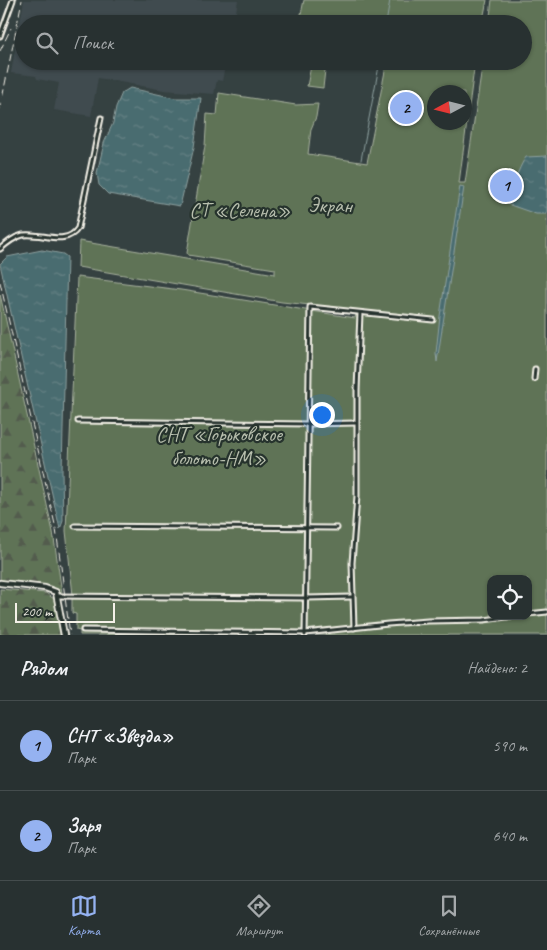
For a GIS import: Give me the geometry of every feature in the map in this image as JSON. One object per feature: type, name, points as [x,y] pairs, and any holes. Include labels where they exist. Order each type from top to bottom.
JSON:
[{"type":"street","points":[[0,36],[13,0]]},
{"type":"street","points":[[0,249],[13,239],[24,235],[68,238],[74,234],[78,228],[101,118]]},
{"type":"street","points":[[305,634],[310,307],[433,320]]},
{"type":"street","points":[[354,628],[352,563],[357,480],[356,423],[360,313]]},
{"type":"street","points":[[534,379],[535,368]]},
{"type":"street","points":[[78,421],[356,423]]},
{"type":"street","points":[[75,526],[337,528]]},
{"type":"street","points":[[0,583],[45,588],[56,592],[64,635]]},
{"type":"street","points":[[57,596],[352,597]]},
{"type":"street","points":[[532,614],[547,612]]},
{"type":"street","points":[[84,630],[305,634],[428,621],[487,619]]},
{"type":"shaded area","points":[[24,0],[238,0],[236,15],[21,15]]},
{"type":"shaded area","points":[[15,51],[15,70],[224,70],[222,81],[217,80],[214,94],[164,90],[98,78],[91,116],[54,110],[59,83],[37,79],[36,76],[11,73]]},
{"type":"green space","points":[[304,0],[487,0],[484,15],[301,15]]},
{"type":"green space","name":"СНТ «Горьковское болото-НМ»","points":[[492,0],[547,0],[547,635],[306,635],[307,598],[249,595],[73,595],[66,531],[77,277],[181,290],[355,318],[357,310],[282,302],[78,267],[79,241],[275,274],[275,269],[188,255],[187,253],[205,146],[207,114],[217,115],[219,93],[296,105],[318,104],[316,117],[311,129],[308,154],[367,163],[385,70],[474,70],[472,85],[427,85],[427,130],[466,130],[459,183],[465,183],[482,70],[532,70],[532,15],[490,15]]},
{"type":"green space","points":[[310,70],[325,70],[323,88],[307,86]]},
{"type":"green space","points":[[0,294],[53,532],[62,593],[41,585],[0,581]]},
{"type":"green space","points":[[0,589],[46,593],[54,599],[60,635],[0,635]]},
{"type":"green space","points":[[72,597],[301,600],[303,604],[302,635],[80,635],[80,631],[76,630],[76,614],[72,613]]},
{"type":"water","points":[[130,88],[175,98],[201,98],[194,147],[180,206],[108,194],[99,185],[97,173],[104,143],[113,123],[116,107],[122,93]]},
{"type":"water","points":[[547,156],[547,214],[536,214],[501,200],[500,198],[505,195],[512,185],[526,157]]},
{"type":"water","points":[[460,186],[464,187],[437,362],[436,353],[440,316]]},
{"type":"water","points":[[42,250],[63,254],[67,257],[62,471],[63,521],[60,529],[0,264],[7,257]]},
{"type":"waterway","points":[[388,15],[390,0]]},
{"type":"waterway","points":[[361,160],[378,70]]},
{"type":"railway","points":[[19,15],[22,0]]},
{"type":"railway","points":[[0,51],[11,28]]},
{"type":"railway","points":[[0,109],[15,35]]},
{"type":"railway","points":[[0,282],[56,529],[70,635]]},
{"type":"place","name":"Заря","points":[[406,108]]},
{"type":"place","name":"СНТ «Звезда»","points":[[506,186]]},
{"type":"park label","name":"Экран","points":[[330,205]]},
{"type":"park label","name":"СТ «Селена»","points":[[240,210]]}]
